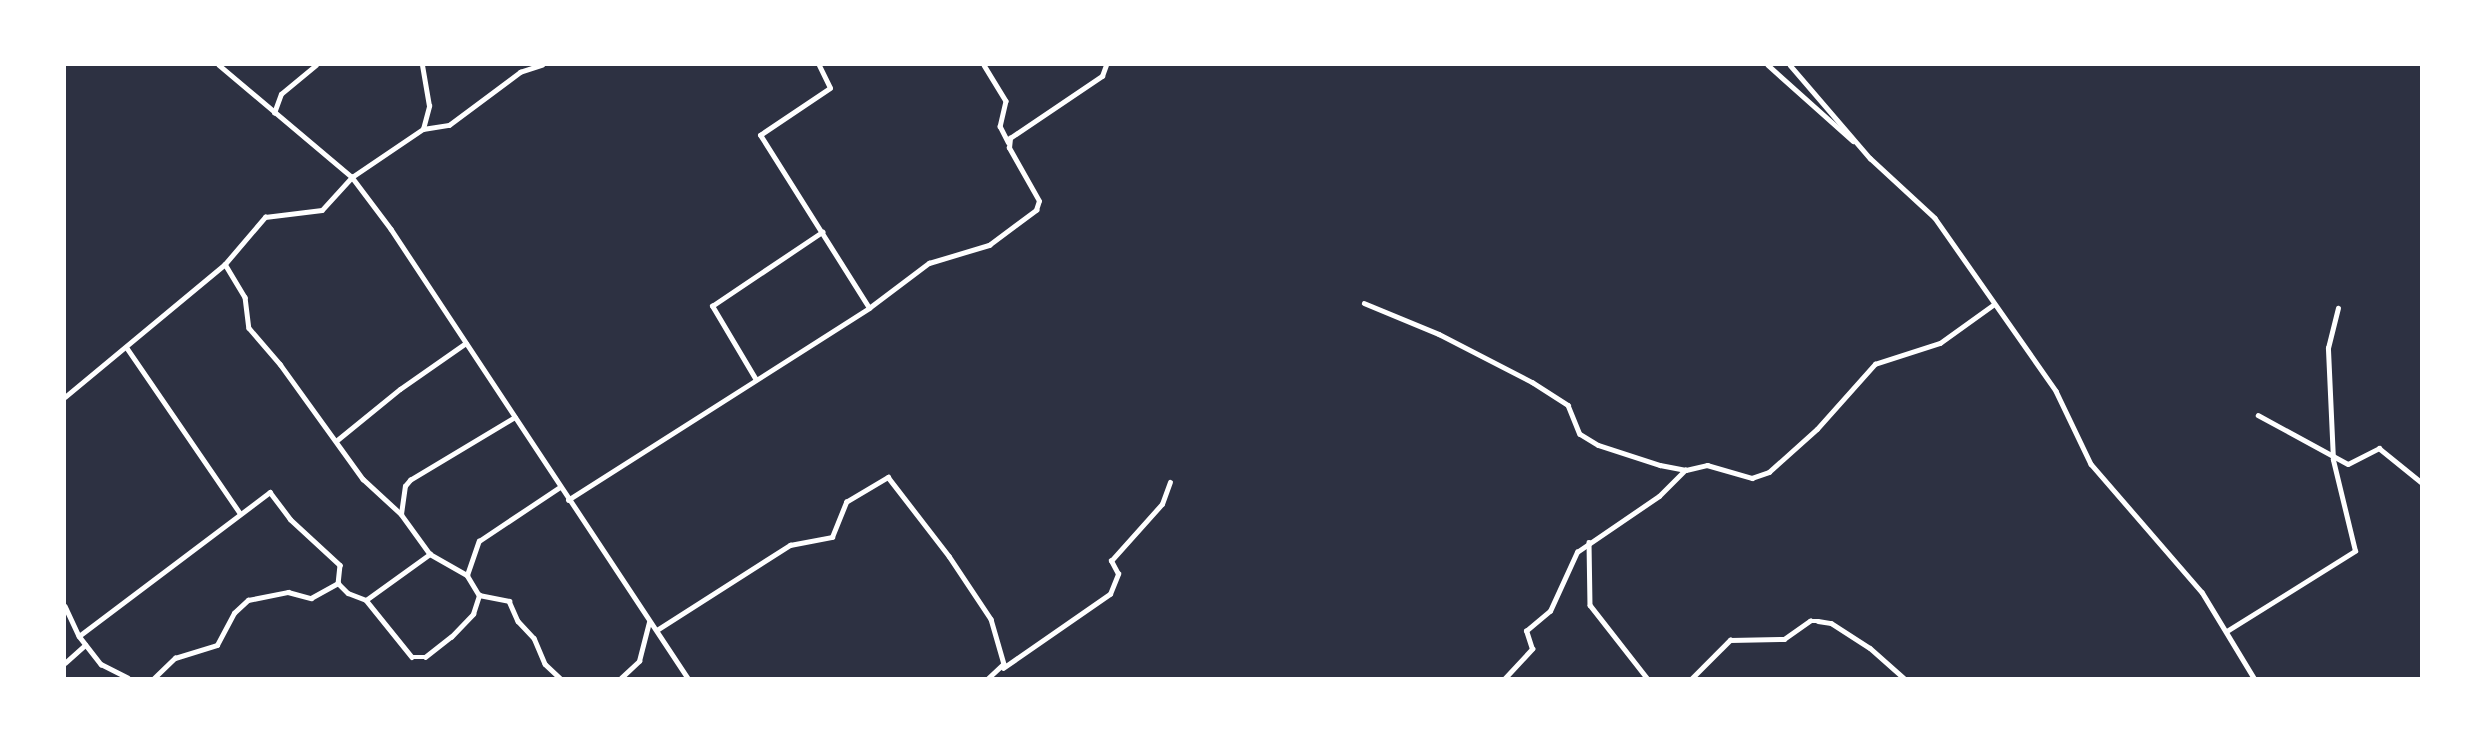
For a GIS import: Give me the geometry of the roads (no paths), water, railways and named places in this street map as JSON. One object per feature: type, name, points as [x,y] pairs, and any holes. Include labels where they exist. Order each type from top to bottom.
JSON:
[{"type":"street","points":[[219,65],[352,177],[466,343],[688,678]]},
{"type":"street","points":[[274,113],[281,94],[316,65]]},
{"type":"street","points":[[422,65],[429,106],[423,129]]},
{"type":"street","points":[[65,397],[225,264],[265,218],[322,210],[352,177],[423,129],[449,125],[520,72],[542,65]]},
{"type":"street","points":[[819,65],[830,88],[760,135],[869,308]]},
{"type":"street","points":[[568,500],[869,308],[929,263],[989,245],[1037,210],[1039,201],[1000,126],[1006,100],[984,65]]},
{"type":"street","points":[[1009,143],[1102,76],[1105,65]]},
{"type":"street","points":[[1768,65],[1935,218],[1993,305],[2056,391],[2091,464],[2166,547],[2227,631],[2254,678]]},
{"type":"street","points":[[1790,65],[1859,146]]},
{"type":"street","points":[[755,380],[712,306],[822,232]]},
{"type":"street","points":[[225,264],[245,297],[249,328],[363,479],[401,514],[430,554],[467,575],[479,595],[474,614],[437,649],[417,659],[366,600]]},
{"type":"street","points":[[1364,303],[1439,334],[1532,382],[1568,405],[1580,434],[1598,444],[1686,470],[1707,465],[1752,478],[1769,472],[1817,429],[1875,364],[1940,343],[1993,305]]},
{"type":"street","points":[[2227,631],[2355,551],[2333,460],[2328,348],[2337,308]]},
{"type":"street","points":[[336,441],[400,388],[466,343]]},
{"type":"street","points":[[127,348],[240,513]]},
{"type":"street","points":[[2258,415],[2333,460],[2348,464],[2378,448],[2421,482]]},
{"type":"street","points":[[401,514],[405,486],[410,480],[515,418]]},
{"type":"street","points":[[1504,678],[1532,649],[1526,631],[1550,611],[1577,552],[1589,541],[1659,496],[1686,470]]},
{"type":"street","points":[[657,630],[667,619],[790,545],[832,537],[838,531],[846,502],[887,477],[950,556],[991,619],[1002,653],[1000,671]]},
{"type":"street","points":[[989,678],[1110,594],[1118,574],[1111,561],[1162,504],[1170,482]]},
{"type":"street","points":[[467,575],[479,541],[560,487]]},
{"type":"street","points":[[79,636],[240,513],[273,493],[290,519],[340,565],[338,583]]},
{"type":"street","points":[[1589,541],[1590,605],[1647,678]]},
{"type":"street","points":[[338,583],[357,599],[366,600],[430,554]]},
{"type":"street","points":[[154,678],[175,658],[217,645],[234,613],[248,600],[288,592],[311,597],[338,583]]},
{"type":"street","points":[[479,595],[509,601],[518,621],[534,638],[545,664],[560,678]]},
{"type":"street","points":[[65,606],[79,636],[105,668],[128,678]]},
{"type":"street","points":[[621,678],[639,662],[649,621]]},
{"type":"street","points":[[1692,678],[1730,640],[1784,639],[1810,621],[1818,621],[1831,623],[1870,648],[1904,678]]},
{"type":"street","points":[[65,663],[85,645]]}]
